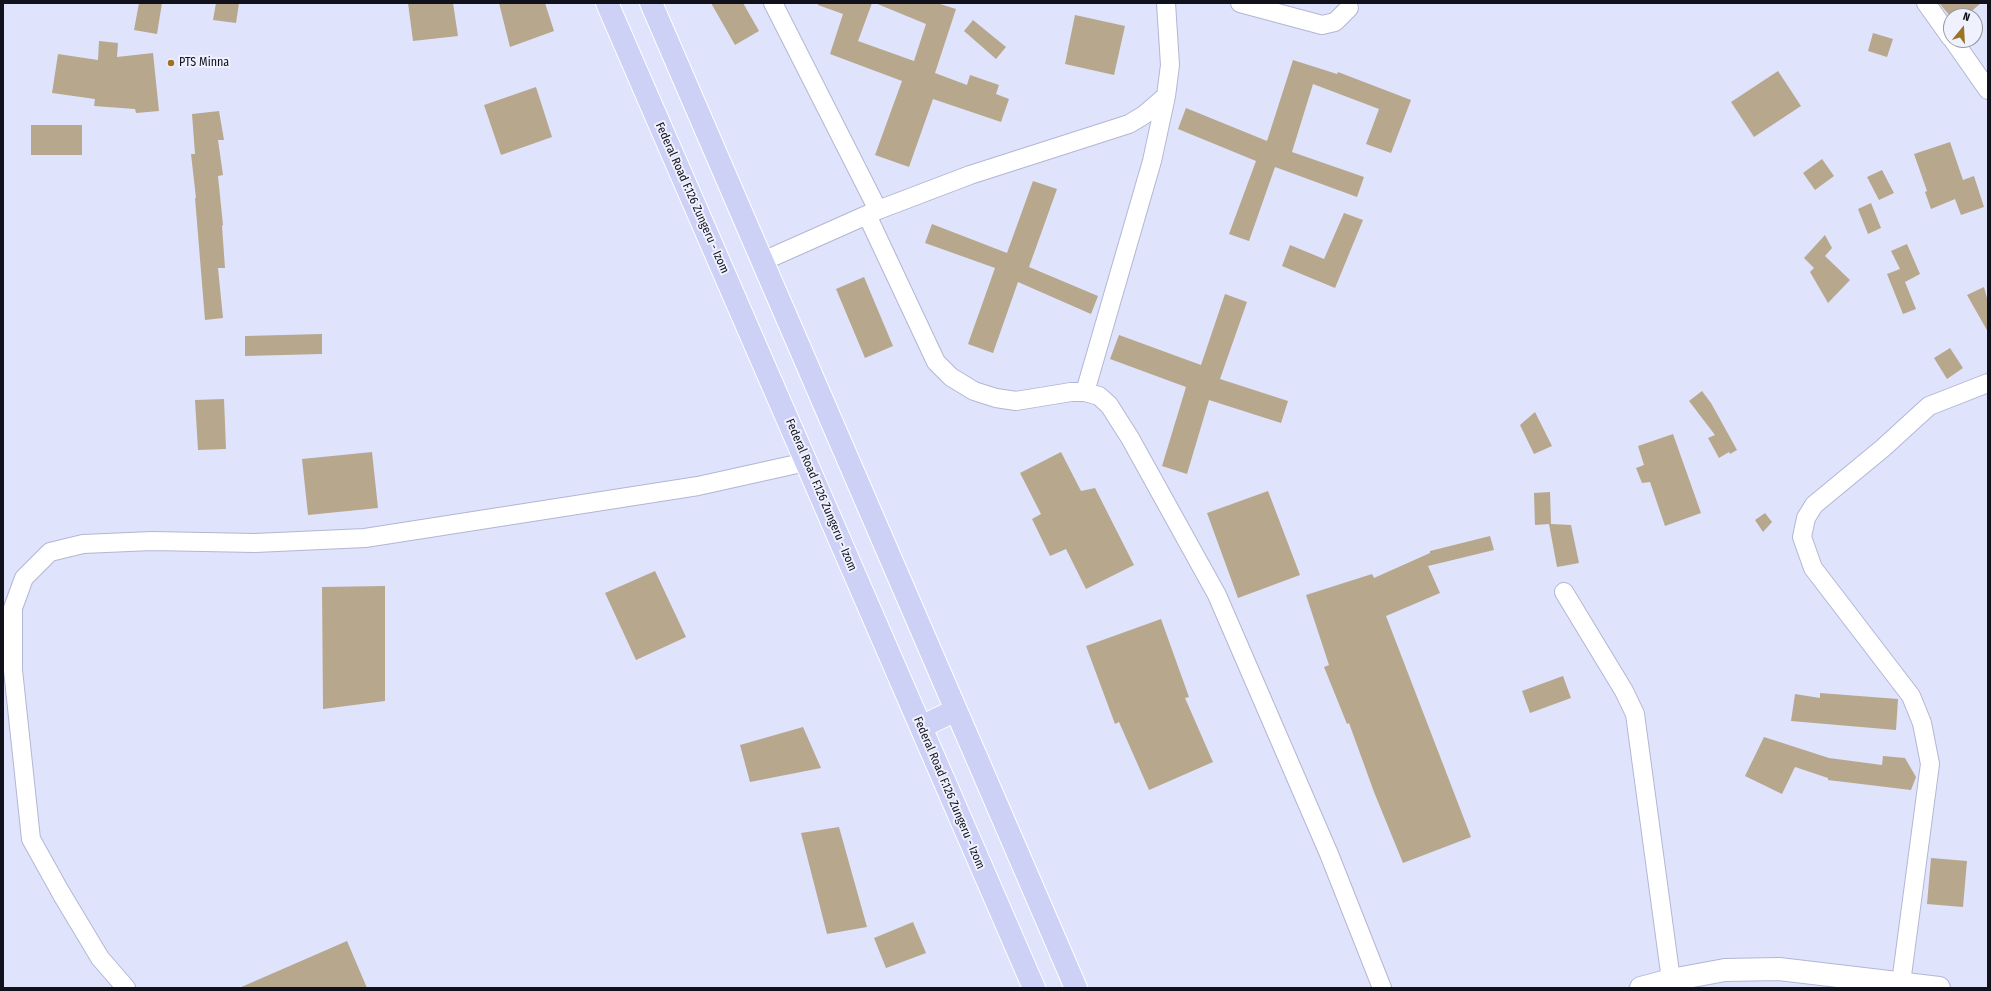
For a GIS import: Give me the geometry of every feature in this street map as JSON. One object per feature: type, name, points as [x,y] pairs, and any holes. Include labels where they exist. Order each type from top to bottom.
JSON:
[{"type":"main road","name":"Federal Road F.126 Zungeru - Izom","points":[[607,3],[1034,988]]},
{"type":"main road","points":[[651,3],[1076,988]]},
{"type":"main road","points":[[921,727],[956,710]]},
{"type":"street","points":[[773,3],[872,212],[936,362],[951,378],[974,391],[996,398],[1016,401],[1071,392],[1085,392],[1099,396],[1109,405],[1130,438],[1217,595],[1329,854],[1382,988]]},
{"type":"street","points":[[1085,392],[1152,161],[1166,96],[1170,65],[1166,3]]},
{"type":"street","points":[[1240,3],[1322,25],[1335,22],[1349,8]]},
{"type":"street","points":[[1926,3],[1943,27]]},
{"type":"street","points":[[1958,48],[1988,90]]},
{"type":"street","points":[[762,262],[872,212],[970,175],[1129,124],[1144,115],[1166,96]]},
{"type":"street","points":[[1900,983],[1930,764],[1922,723],[1911,696],[1813,568],[1802,536],[1806,518],[1814,505],[1883,448],[1929,406],[1988,383]]},
{"type":"street","points":[[126,988],[100,958],[31,839],[13,670],[14,608],[24,578],[50,552],[83,544],[152,541],[255,543],[365,538],[698,486],[806,462]]},
{"type":"street","points":[[1564,592],[1624,690],[1635,714],[1671,980]]},
{"type":"street","points":[[1641,988],[1671,980],[1725,970],[1779,969],[1939,988]]},
{"type":"building","points":[[139,3],[162,3],[157,34],[134,30]]},
{"type":"building","points":[[216,3],[239,3],[236,23],[213,20]]},
{"type":"building","points":[[408,3],[453,3],[458,36],[413,41]]},
{"type":"building","points":[[499,3],[545,3],[554,31],[510,47]]},
{"type":"building","points":[[711,3],[743,3],[759,31],[735,45]]},
{"type":"building","points":[[818,3],[872,3],[858,41],[914,61],[926,24],[875,3],[937,3],[956,9],[935,73],[967,85],[970,75],[999,85],[996,94],[1009,99],[1001,122],[933,99],[909,167],[875,155],[902,81],[830,54],[843,14],[818,5]]},
{"type":"building","points":[[1939,3],[1981,3],[1975,8],[1943,8]]},
{"type":"building","points":[[1075,15],[1125,26],[1114,75],[1065,64]]},
{"type":"building","points":[[973,20],[1006,47],[996,59],[964,31]]},
{"type":"building","points":[[1873,33],[1893,39],[1887,57],[1868,51]]},
{"type":"building","points":[[99,41],[118,43],[117,57],[153,53],[159,111],[136,113],[135,109],[94,106],[95,99],[52,93],[58,54],[98,60]]},
{"type":"building","points":[[1293,60],[1337,74],[1338,72],[1411,100],[1391,153],[1366,144],[1379,109],[1313,84],[1292,152],[1364,177],[1357,197],[1275,167],[1249,241],[1229,234],[1256,161],[1178,129],[1186,108],[1267,141]]},
{"type":"building","points":[[1778,71],[1801,106],[1754,137],[1731,102]]},
{"type":"building","points":[[536,87],[552,137],[501,155],[484,105]]},
{"type":"building","points":[[219,111],[224,140],[218,140],[223,175],[218,176],[223,225],[225,268],[218,268],[223,318],[205,320],[196,198],[191,154],[195,154],[192,114]]},
{"type":"building","points":[[31,125],[82,125],[82,155],[31,155]]},
{"type":"building","points":[[1950,142],[1963,180],[1974,176],[1984,207],[1961,215],[1955,199],[1931,209],[1925,192],[1927,191],[1914,154]]},
{"type":"building","points":[[1822,159],[1834,176],[1815,190],[1803,173]]},
{"type":"building","points":[[1882,170],[1894,193],[1879,200],[1867,177]]},
{"type":"building","points":[[1033,181],[1057,189],[1029,267],[1098,296],[1091,314],[1018,282],[993,353],[968,344],[995,268],[925,243],[932,224],[1007,253]]},
{"type":"building","points":[[1871,203],[1881,228],[1868,234],[1858,209]]},
{"type":"building","points":[[1344,213],[1363,220],[1335,288],[1282,266],[1290,245],[1324,259]]},
{"type":"building","points":[[1825,235],[1832,248],[1825,256],[1850,280],[1828,303],[1810,272],[1814,268],[1804,258]]},
{"type":"building","points":[[1907,244],[1920,274],[1905,282],[1916,309],[1903,314],[1887,274],[1900,269],[1891,251]]},
{"type":"building","points":[[864,277],[893,346],[865,358],[836,289]]},
{"type":"building","points":[[1984,287],[1988,302],[1988,332],[1967,295]]},
{"type":"building","points":[[1225,294],[1247,302],[1220,379],[1288,401],[1281,423],[1209,400],[1187,474],[1162,466],[1186,387],[1110,359],[1119,335],[1201,365]]},
{"type":"building","points":[[322,334],[322,354],[245,356],[245,336]]},
{"type":"building","points":[[1950,348],[1963,368],[1947,379],[1934,358]]},
{"type":"building","points":[[1702,391],[1711,403],[1737,450],[1730,454],[1729,452],[1719,458],[1708,438],[1715,435],[1689,401]]},
{"type":"building","points":[[224,399],[226,449],[198,450],[195,400]]},
{"type":"building","points":[[1535,412],[1552,446],[1534,454],[1520,425]]},
{"type":"building","points":[[1673,434],[1701,513],[1665,526],[1650,482],[1642,483],[1636,468],[1644,465],[1638,446]]},
{"type":"building","points":[[372,452],[378,508],[308,515],[302,459]]},
{"type":"building","points":[[1061,452],[1081,491],[1095,488],[1134,565],[1086,589],[1066,549],[1050,556],[1032,519],[1041,514],[1020,473]]},
{"type":"building","points":[[1268,491],[1300,575],[1238,598],[1207,513]]},
{"type":"building","points":[[1550,492],[1551,524],[1571,525],[1579,563],[1557,567],[1549,524],[1535,525],[1534,493]]},
{"type":"building","points":[[1765,513],[1772,522],[1763,532],[1755,520]]},
{"type":"building","points":[[1490,536],[1494,550],[1428,566],[1440,593],[1386,616],[1471,837],[1403,863],[1374,792],[1349,723],[1347,724],[1324,667],[1329,665],[1306,595],[1372,574],[1374,578],[1430,553],[1430,551]]},
{"type":"building","points":[[655,571],[686,637],[636,660],[605,593]]},
{"type":"building","points":[[385,586],[385,701],[323,709],[322,587]]},
{"type":"building","points":[[1161,619],[1189,697],[1185,698],[1213,762],[1149,790],[1119,722],[1115,724],[1086,646]]},
{"type":"building","points":[[1563,676],[1571,698],[1530,713],[1522,691]]},
{"type":"building","points":[[1820,693],[1898,699],[1896,730],[1791,721],[1795,694],[1820,698]]},
{"type":"building","points":[[803,727],[821,768],[750,782],[740,745]]},
{"type":"building","points":[[1764,737],[1829,758],[1882,765],[1883,756],[1905,758],[1916,777],[1911,790],[1828,780],[1828,778],[1795,767],[1782,794],[1745,776]]},
{"type":"building","points":[[839,827],[867,927],[827,934],[801,833]]},
{"type":"building","points":[[1931,858],[1967,861],[1963,907],[1927,904]]},
{"type":"building","points":[[913,922],[926,953],[886,968],[874,938]]},
{"type":"building","points":[[347,941],[367,988],[239,988]]},
{"type":"place","name":"PTS Minna","points":[[171,63]]}]
